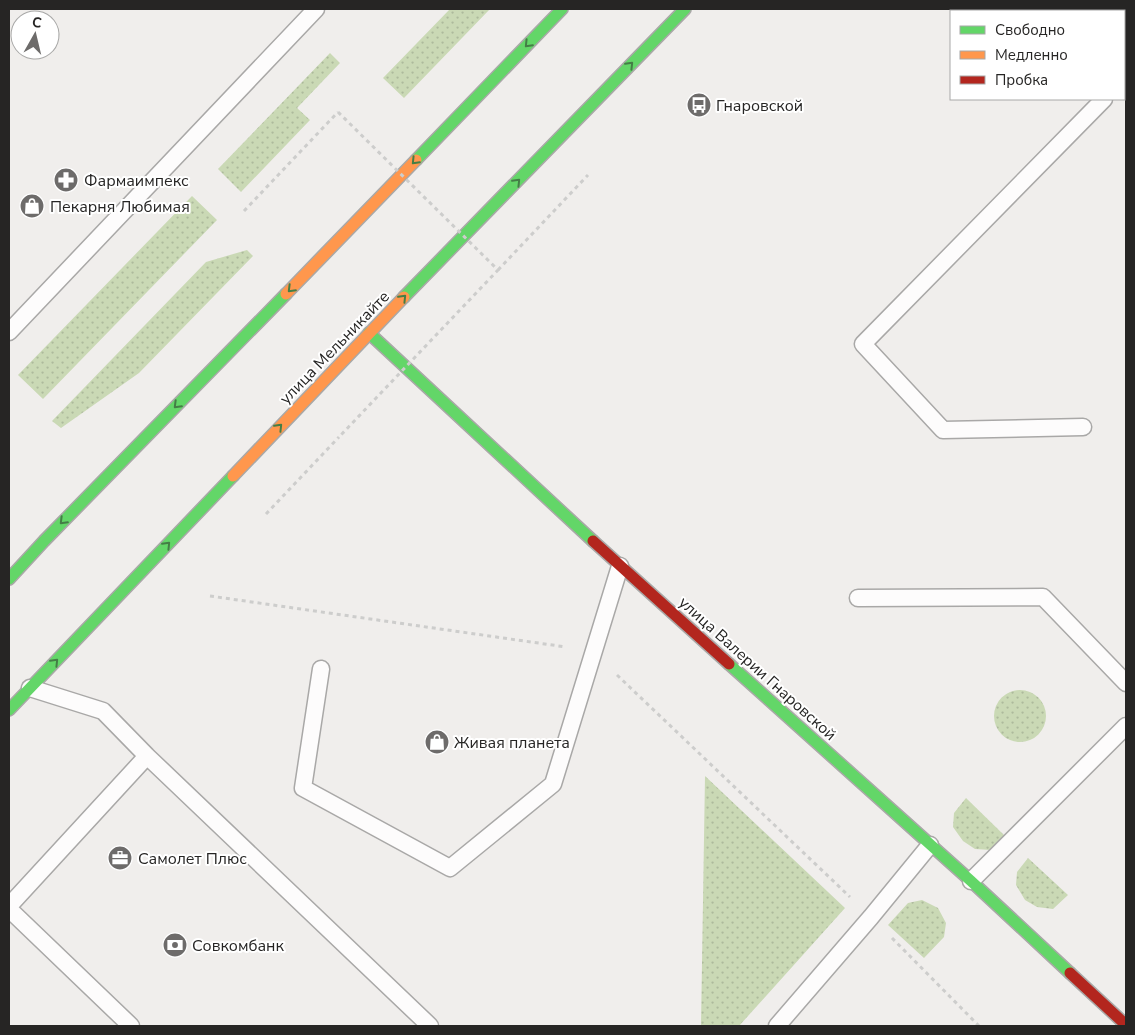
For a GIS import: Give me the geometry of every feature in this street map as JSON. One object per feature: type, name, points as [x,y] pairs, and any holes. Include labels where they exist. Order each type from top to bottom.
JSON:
[{"type":"main road","points":[[9,579],[562,9]]},
{"type":"main road","name":"улица Мельникайте","points":[[9,710],[369,333],[685,9]]},
{"type":"main road","name":"улица Валерии Гнаровской","points":[[369,333],[620,566],[971,881],[1126,1025]]},
{"type":"lane","points":[[9,332],[316,9]]},
{"type":"lane","points":[[1083,427],[943,430],[863,344],[1103,100]]},
{"type":"lane","points":[[321,670],[303,788],[450,868],[552,784],[620,566]]},
{"type":"lane","points":[[858,598],[1043,597],[1126,683]]},
{"type":"lane","points":[[30,688],[103,711],[146,756],[430,1026]]},
{"type":"lane","points":[[971,881],[1126,726]]},
{"type":"lane","points":[[131,1026],[9,908],[146,756]]},
{"type":"lane","points":[[777,1026],[930,845]]},
{"type":"path","points":[[244,211],[338,112],[498,270]]},
{"type":"path","points":[[266,514],[588,175]]},
{"type":"path","points":[[210,596],[592,651],[871,917],[979,1026]]},
{"type":"green space","points":[[450,9],[490,9],[404,98],[383,78]]},
{"type":"green space","points":[[330,53],[340,63],[297,108],[310,120],[241,192],[218,169]]},
{"type":"green space","points":[[192,196],[217,220],[43,399],[18,375]]},
{"type":"green space","points":[[247,250],[253,256],[139,373],[61,428],[52,421],[206,262]]},
{"type":"green space","points":[[1015,690],[1025,690],[1034,694],[1042,702],[1046,716],[1042,730],[1034,738],[1025,742],[1015,742],[1006,738],[998,730],[994,721],[994,711],[998,702],[1006,694]]},
{"type":"green space","points":[[705,776],[845,908],[739,1026],[701,1026]]},
{"type":"green space","points":[[966,798],[1005,836],[991,850],[975,849],[963,841],[953,827],[954,813]]},
{"type":"green space","points":[[1028,858],[1068,895],[1053,909],[1037,907],[1025,900],[1016,885],[1017,872]]},
{"type":"green space","points":[[922,900],[938,908],[946,923],[944,937],[924,958],[888,925],[908,903]]},
{"type":"traffic: fast","points":[[416,160],[562,9]]},
{"type":"traffic: fast","points":[[404,297],[685,9]]},
{"type":"traffic: fast","points":[[9,579],[286,294]]},
{"type":"traffic: fast","points":[[369,333],[593,541]]},
{"type":"traffic: fast","points":[[9,710],[233,476]]},
{"type":"traffic: fast","points":[[729,664],[971,881],[1070,973]]},
{"type":"traffic: slow","points":[[286,294],[416,160]]},
{"type":"traffic: slow","points":[[233,476],[404,297]]},
{"type":"traffic: jam","points":[[593,541],[729,664]]},
{"type":"traffic: jam","points":[[1070,973],[1126,1025]]},
{"type":"place","name":"Гнаровской","points":[[699,105]]},
{"type":"place","name":"Фармаимпекс","points":[[66,180]]},
{"type":"place","name":"Пекарня Любимая","points":[[32,206]]},
{"type":"place","name":"Живая планета","points":[[437,742]]},
{"type":"place","name":"Самолет Плюс","points":[[120,858]]},
{"type":"place","name":"Совкомбанк","points":[[175,945]]}]
